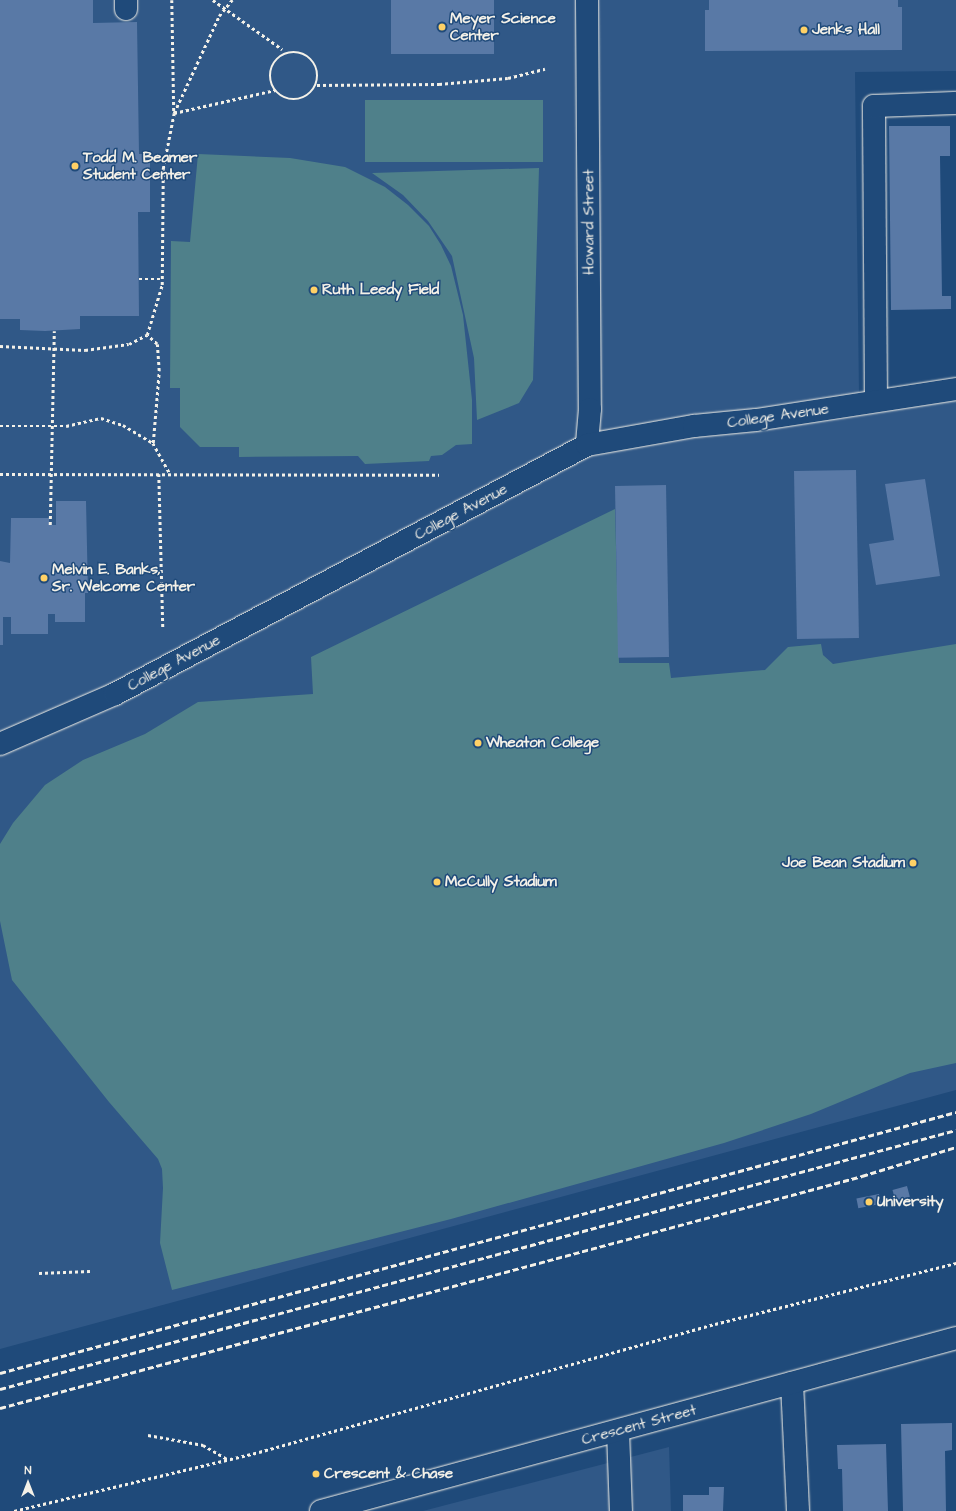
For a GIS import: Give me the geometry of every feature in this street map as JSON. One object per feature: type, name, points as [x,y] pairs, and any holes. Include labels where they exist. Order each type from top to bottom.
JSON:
[{"type":"street","name":"Howard Street","points":[[587,0],[590,401],[587,445]]},
{"type":"street","points":[[876,401],[874,106],[956,103]]},
{"type":"street","name":"College Avenue","points":[[0,744],[115,694],[587,445],[694,426],[756,420],[956,389]]},
{"type":"street","name":"Crescent Street","points":[[321,1511],[956,1338]]},
{"type":"street","points":[[792,1383],[798,1511]]},
{"type":"street","points":[[618,1431],[621,1511]]},
{"type":"path","points":[[172,0],[174,113]]},
{"type":"path","points":[[213,0],[288,53]]},
{"type":"path","points":[[0,346],[54,350],[85,350],[129,344],[147,335],[156,314],[162,279],[162,169],[174,113],[219,16],[232,0]]},
{"type":"path","points":[[301,52],[314,60],[319,75],[317,85],[309,95],[295,100],[280,96],[275,90],[270,76],[271,68],[279,56],[288,53],[301,52]]},
{"type":"path","points":[[317,85],[439,84],[508,78],[545,69]]},
{"type":"path","points":[[174,113],[275,90]]},
{"type":"path","points":[[138,279],[162,279]]},
{"type":"path","points":[[50,525],[54,331]]},
{"type":"path","points":[[147,335],[156,344],[159,371],[153,443]]},
{"type":"path","points":[[0,426],[66,426],[102,418],[123,426],[153,443],[170,474]]},
{"type":"path","points":[[0,474],[439,476]]},
{"type":"path","points":[[159,474],[163,628]]},
{"type":"path","points":[[14,1511],[228,1459],[715,1324],[956,1263]]},
{"type":"path","points":[[39,1273],[90,1271]]},
{"type":"path","points":[[148,1435],[203,1445],[228,1459]]},
{"type":"shaded area","name":"Wheaton College","points":[[0,0],[956,0],[956,71],[855,72],[859,395],[956,380],[956,1090],[0,1349]]},
{"type":"shaded area","points":[[669,1447],[671,1511],[423,1511]]},
{"type":"green space","points":[[365,100],[543,100],[543,162],[365,162]]},
{"type":"green space","name":"Ruth Leedy Field","points":[[198,154],[290,158],[345,167],[385,187],[408,205],[429,226],[441,245],[451,266],[463,315],[472,400],[472,444],[456,445],[442,455],[431,456],[429,461],[365,464],[358,456],[239,457],[239,447],[200,447],[180,427],[180,388],[170,388],[171,241],[190,242]]},
{"type":"green space","points":[[539,168],[533,380],[519,403],[477,420],[474,358],[452,256],[428,221],[403,195],[372,173]]},
{"type":"green space","name":"McCully Stadium","points":[[615,509],[619,663],[669,663],[671,678],[765,670],[788,647],[821,644],[823,655],[833,664],[956,644],[956,1063],[910,1073],[811,1114],[724,1143],[451,1219],[172,1290],[160,1243],[163,1188],[162,1169],[158,1159],[109,1102],[12,980],[0,921],[0,844],[13,823],[45,785],[83,760],[145,734],[198,702],[313,694],[311,657]]},
{"type":"building","name":"Todd M. Beamer Student Center","points":[[0,0],[93,0],[93,23],[137,22],[139,154],[150,154],[150,212],[138,212],[139,316],[80,316],[80,329],[45,331],[20,330],[20,319],[0,319]]},
{"type":"building","name":"Meyer Science Center","points":[[391,0],[494,0],[494,54],[391,54]]},
{"type":"building","name":"Jenks Hall","points":[[709,0],[898,0],[898,7],[902,7],[902,50],[705,51],[705,10],[709,10]]},
{"type":"building","points":[[889,126],[950,126],[950,156],[940,156],[942,296],[951,296],[951,309],[891,310]]},
{"type":"building","points":[[856,470],[859,638],[797,639],[794,471]]},
{"type":"building","points":[[925,479],[940,576],[876,585],[869,544],[894,540],[885,484]]},
{"type":"building","points":[[666,485],[669,657],[618,658],[615,486]]},
{"type":"building","name":"Melvin E. Banks, Sr. Welcome Center","points":[[56,501],[86,501],[88,593],[85,593],[85,622],[55,622],[55,614],[48,614],[48,634],[11,634],[11,617],[3,617],[3,645],[0,645],[0,561],[10,563],[11,518],[49,518],[49,525],[56,525]]},
{"type":"building","name":"University","points":[[907,1186],[910,1197],[895,1201],[893,1190]]},
{"type":"building","name":"University","points":[[879,1194],[881,1204],[858,1208],[856,1198]]},
{"type":"building","points":[[952,1423],[952,1450],[945,1451],[946,1511],[903,1511],[901,1424]]},
{"type":"building","points":[[886,1444],[888,1511],[843,1511],[842,1469],[838,1469],[837,1445]]},
{"type":"building","points":[[709,1487],[724,1487],[723,1511],[683,1511],[683,1495],[709,1495]]},
{"type":"railway","points":[[0,1373],[956,1112]]},
{"type":"railway","points":[[0,1389],[956,1130]]},
{"type":"railway","points":[[0,1408],[862,1176],[956,1147]]},
{"type":"place","name":"Meyer Science Center","points":[[442,27]]},
{"type":"place","name":"Jenks Hall","points":[[804,30]]},
{"type":"place","name":"Todd M. Beamer Student Center","points":[[75,166]]},
{"type":"place","name":"Ruth Leedy Field","points":[[314,290]]},
{"type":"place","name":"Melvin E. Banks, Sr. Welcome Center","points":[[44,578]]},
{"type":"place","name":"Wheaton College","points":[[478,743]]},
{"type":"place","name":"Joe Bean Stadium","points":[[913,863]]},
{"type":"place","name":"McCully Stadium","points":[[437,882]]},
{"type":"place","name":"University","points":[[869,1202]]},
{"type":"place","name":"Crescent & Chase","points":[[316,1474]]}]
